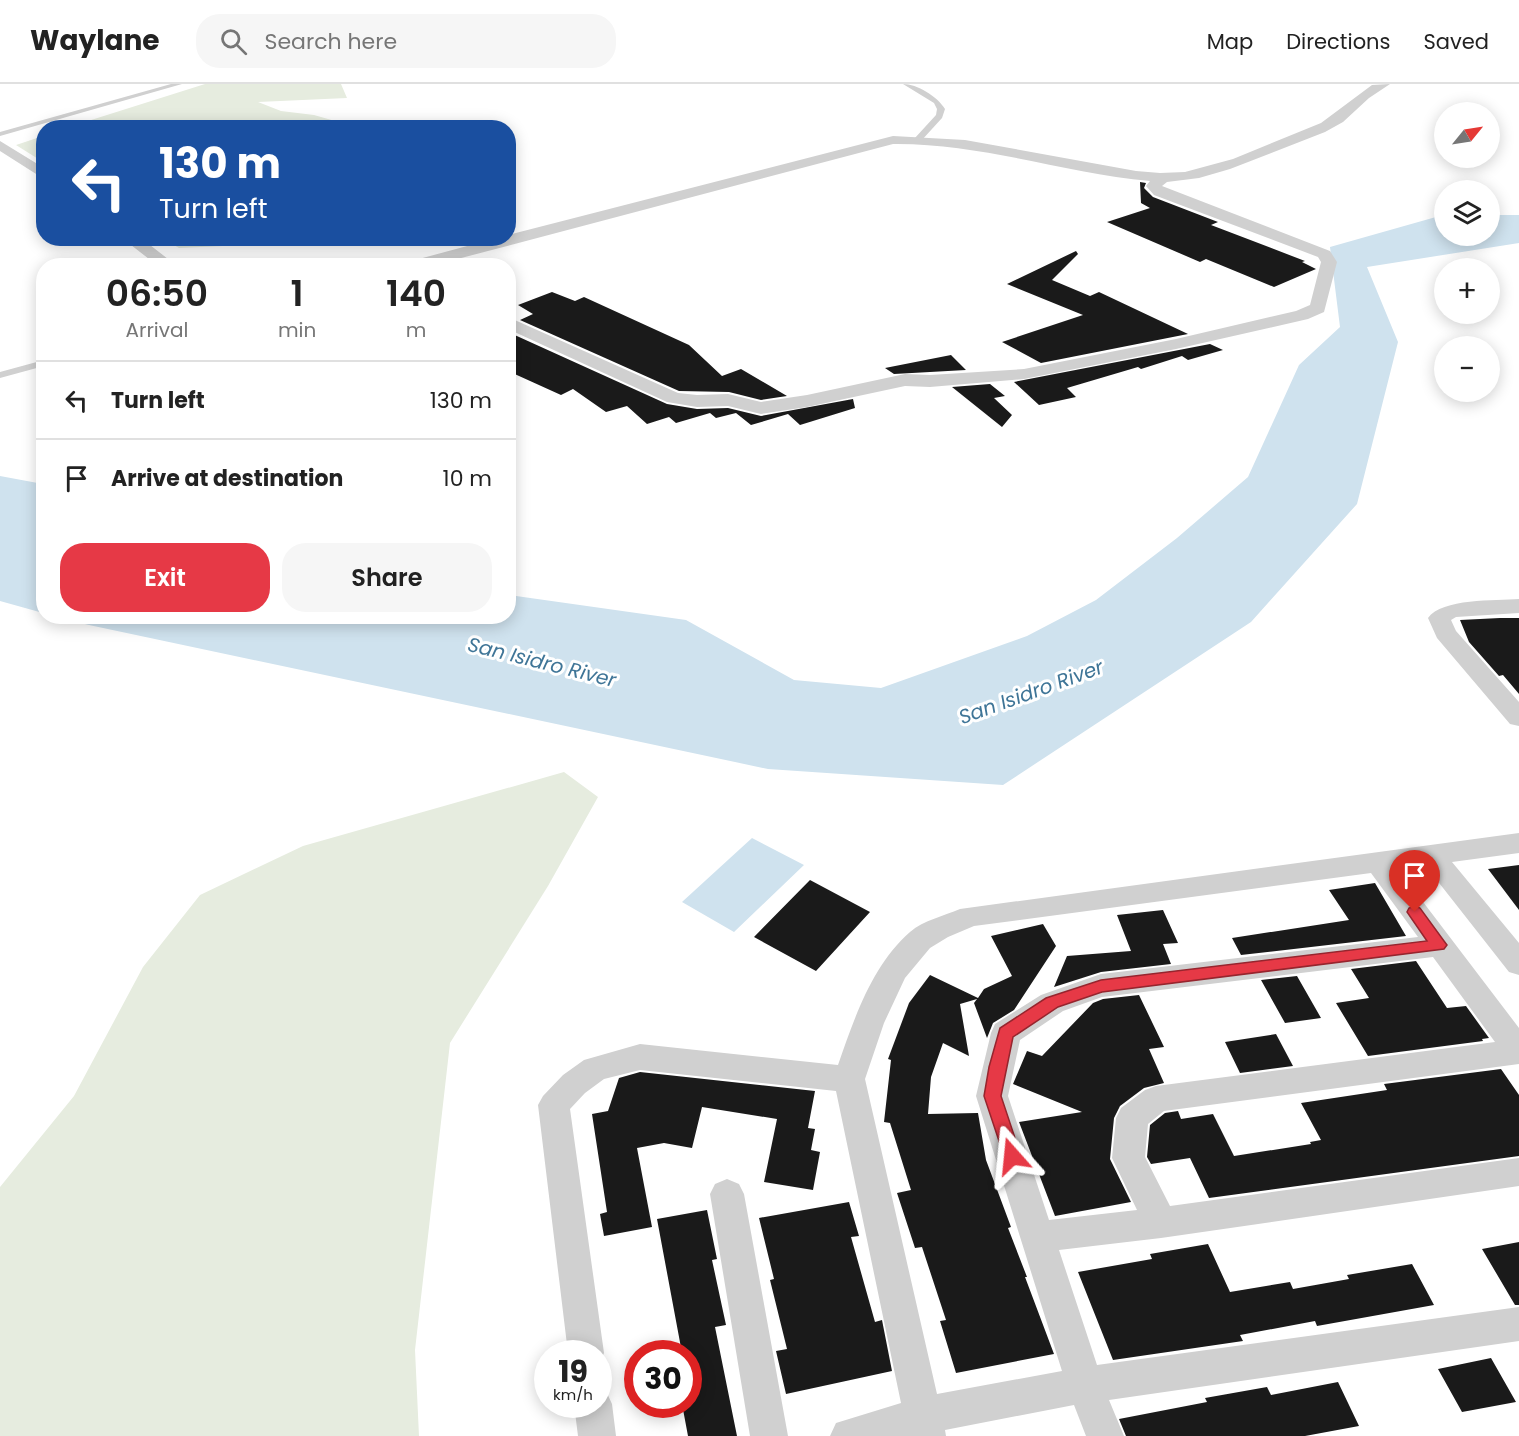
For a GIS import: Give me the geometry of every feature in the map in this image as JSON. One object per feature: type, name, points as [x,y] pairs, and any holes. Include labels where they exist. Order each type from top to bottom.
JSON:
[{"type":"street","points":[[516,238],[881,142],[918,139],[1162,178],[1184,176],[1231,166],[1312,133],[1340,118],[1356,100],[1373,88],[1384,84]]},
{"type":"street","points":[[0,145],[36,170]]},
{"type":"street","points":[[516,326],[674,398],[697,401],[728,400],[761,408],[807,401],[905,380],[1024,374],[1188,341],[1302,315],[1318,308],[1329,262],[1324,254],[1159,192],[1153,186],[1162,178]]},
{"type":"street","points":[[141,246],[158,258]]},
{"type":"street","points":[[440,258],[486,246]]},
{"type":"street","points":[[1519,606],[1451,611],[1439,618],[1445,633],[1507,688],[1519,718]]},
{"type":"street","points":[[924,1426],[849,1078],[863,1036],[889,976],[922,939],[970,916],[1519,843]]},
{"type":"street","points":[[1431,854],[1514,950]]},
{"type":"street","points":[[1161,1222],[1128,1158],[1132,1118],[1156,1099],[1519,1051],[1378,862]]},
{"type":"street","points":[[1105,1436],[1085,1385],[992,1096],[1006,1033],[1052,1003],[1101,986],[1439,945]]},
{"type":"street","points":[[584,1340],[554,1105],[567,1091],[595,1069],[640,1057],[849,1078]]},
{"type":"street","points":[[1039,1237],[1519,1172]]},
{"type":"street","points":[[727,1194],[769,1436]]},
{"type":"street","points":[[849,1436],[924,1426],[1085,1385],[1519,1324]]},
{"type":"street","points":[[594,1418],[597,1436]]},
{"type":"lane","points":[[50,120],[179,84]]},
{"type":"lane","points":[[906,84],[928,95],[937,102],[941,109],[939,116],[918,139]]},
{"type":"lane","points":[[0,134],[36,124]]},
{"type":"lane","points":[[0,375],[36,365]]},
{"type":"shaded area","points":[[205,84],[341,84],[347,98],[258,102],[281,111],[314,115],[332,120],[91,120]]},
{"type":"shaded area","points":[[36,138],[36,158],[16,145]]},
{"type":"shaded area","points":[[176,246],[222,246],[179,248]]},
{"type":"shaded area","points":[[564,772],[598,797],[548,886],[450,1043],[415,1350],[419,1436],[0,1436],[0,1187],[74,1096],[143,967],[200,895],[303,846]]},
{"type":"water","points":[[1500,215],[1519,215],[1519,243],[1500,246]]},
{"type":"water","name":"San Isidro River","points":[[1434,218],[1434,246],[1500,246],[1367,267],[1398,342],[1357,504],[1251,622],[1003,785],[768,769],[85,624],[516,624],[516,596],[686,620],[794,680],[881,688],[1027,636],[1096,600],[1177,538],[1248,477],[1299,365],[1340,327],[1330,247]]},
{"type":"water","points":[[0,476],[36,483],[36,611],[0,601]]},
{"type":"water","points":[[752,838],[804,865],[734,932],[682,902]]},
{"type":"building","points":[[1140,182],[1146,183],[1144,188],[1153,197],[1218,222],[1211,225],[1305,261],[1302,262],[1316,269],[1274,287],[1206,259],[1200,262],[1107,222],[1150,208],[1141,203]]},
{"type":"building","points":[[1076,251],[1078,254],[1052,280],[1090,296],[1099,292],[1188,334],[1041,363],[1002,342],[1083,315],[1007,284]]},
{"type":"building","points":[[552,292],[575,301],[584,297],[689,345],[722,376],[741,369],[787,396],[761,400],[729,392],[679,391],[520,320],[533,314],[518,305]]},
{"type":"building","points":[[516,336],[667,404],[697,409],[728,408],[761,416],[853,399],[855,408],[800,425],[788,414],[751,425],[736,413],[716,418],[710,413],[676,423],[669,417],[647,424],[627,406],[606,412],[573,389],[561,395],[516,375]]},
{"type":"building","points":[[1210,344],[1223,350],[1188,360],[1182,356],[1067,388],[1076,397],[1039,405],[1014,382]]},
{"type":"building","points":[[951,355],[966,370],[894,374],[885,368]]},
{"type":"building","points":[[990,384],[1005,396],[994,398],[1012,415],[1002,427],[952,387]]},
{"type":"building","points":[[1519,618],[1519,694],[1503,675],[1499,676],[1469,642],[1460,620]]},
{"type":"building","points":[[1519,865],[1519,910],[1488,869]]},
{"type":"building","points":[[810,880],[870,912],[816,971],[754,937]]},
{"type":"building","points":[[1375,883],[1406,936],[1241,955],[1232,938],[1349,920],[1329,890]]},
{"type":"building","points":[[1163,910],[1178,943],[1163,944],[1171,964],[1101,972],[1054,987],[1067,956],[1131,951],[1117,915]]},
{"type":"building","points":[[1043,924],[1056,946],[1014,1010],[993,1023],[987,1038],[974,1003],[977,999],[960,1004],[969,1056],[943,1043],[931,1077],[928,1114],[978,1113],[986,1160],[1011,1227],[1008,1228],[1027,1277],[1025,1277],[1054,1354],[956,1373],[940,1321],[946,1320],[922,1247],[915,1248],[897,1193],[911,1190],[890,1123],[884,1122],[891,1060],[888,1059],[909,1003],[930,975],[978,998],[984,989],[1012,976],[991,936]]},
{"type":"building","points":[[1416,961],[1447,1008],[1466,1006],[1489,1038],[1482,1039],[1483,1041],[1368,1056],[1336,1003],[1369,998],[1351,969]]},
{"type":"building","points":[[1297,976],[1321,1018],[1285,1023],[1261,980]]},
{"type":"building","points":[[1139,995],[1164,1047],[1149,1049],[1164,1083],[1144,1088],[1120,1106],[1114,1118],[1110,1159],[1131,1202],[1055,1216],[1019,1122],[1082,1112],[1013,1084],[1027,1051],[1042,1056],[1093,1003],[1103,999]]},
{"type":"building","points":[[1276,1034],[1293,1066],[1240,1073],[1225,1042]]},
{"type":"building","points":[[1501,1069],[1519,1095],[1519,1156],[1209,1198],[1190,1158],[1151,1164],[1147,1157],[1150,1125],[1165,1113],[1178,1111],[1181,1119],[1213,1114],[1234,1156],[1311,1144],[1310,1142],[1321,1140],[1301,1103],[1387,1090],[1384,1084]]},
{"type":"building","points":[[640,1072],[815,1091],[808,1128],[815,1129],[811,1150],[820,1152],[813,1190],[764,1182],[777,1119],[702,1107],[692,1148],[664,1143],[637,1148],[652,1227],[604,1236],[600,1214],[607,1212],[592,1114],[608,1111],[619,1078]]},
{"type":"building","points":[[849,1202],[859,1236],[851,1237],[875,1322],[882,1320],[892,1371],[786,1394],[776,1351],[787,1349],[770,1280],[774,1279],[759,1218]]},
{"type":"building","points":[[707,1210],[717,1259],[712,1260],[726,1325],[715,1327],[737,1436],[688,1436],[685,1418],[702,1418],[702,1340],[680,1340],[657,1219]]},
{"type":"building","points":[[1519,1242],[1519,1305],[1515,1305],[1482,1249]]},
{"type":"building","points":[[1208,1244],[1230,1292],[1290,1282],[1293,1289],[1349,1279],[1347,1275],[1412,1264],[1434,1305],[1317,1326],[1315,1321],[1240,1335],[1243,1341],[1113,1360],[1078,1272],[1152,1259],[1150,1254]]},
{"type":"building","points":[[1491,1358],[1516,1402],[1462,1412],[1438,1369]]},
{"type":"building","points":[[1338,1382],[1359,1426],[1305,1436],[1126,1436],[1119,1419],[1207,1402],[1205,1398],[1267,1387],[1271,1395]]},
{"type":"route","points":[[1012,1156],[992,1096],[997,1067],[1006,1033],[1052,1003],[1101,986],[1439,945],[1415,912]]}]
